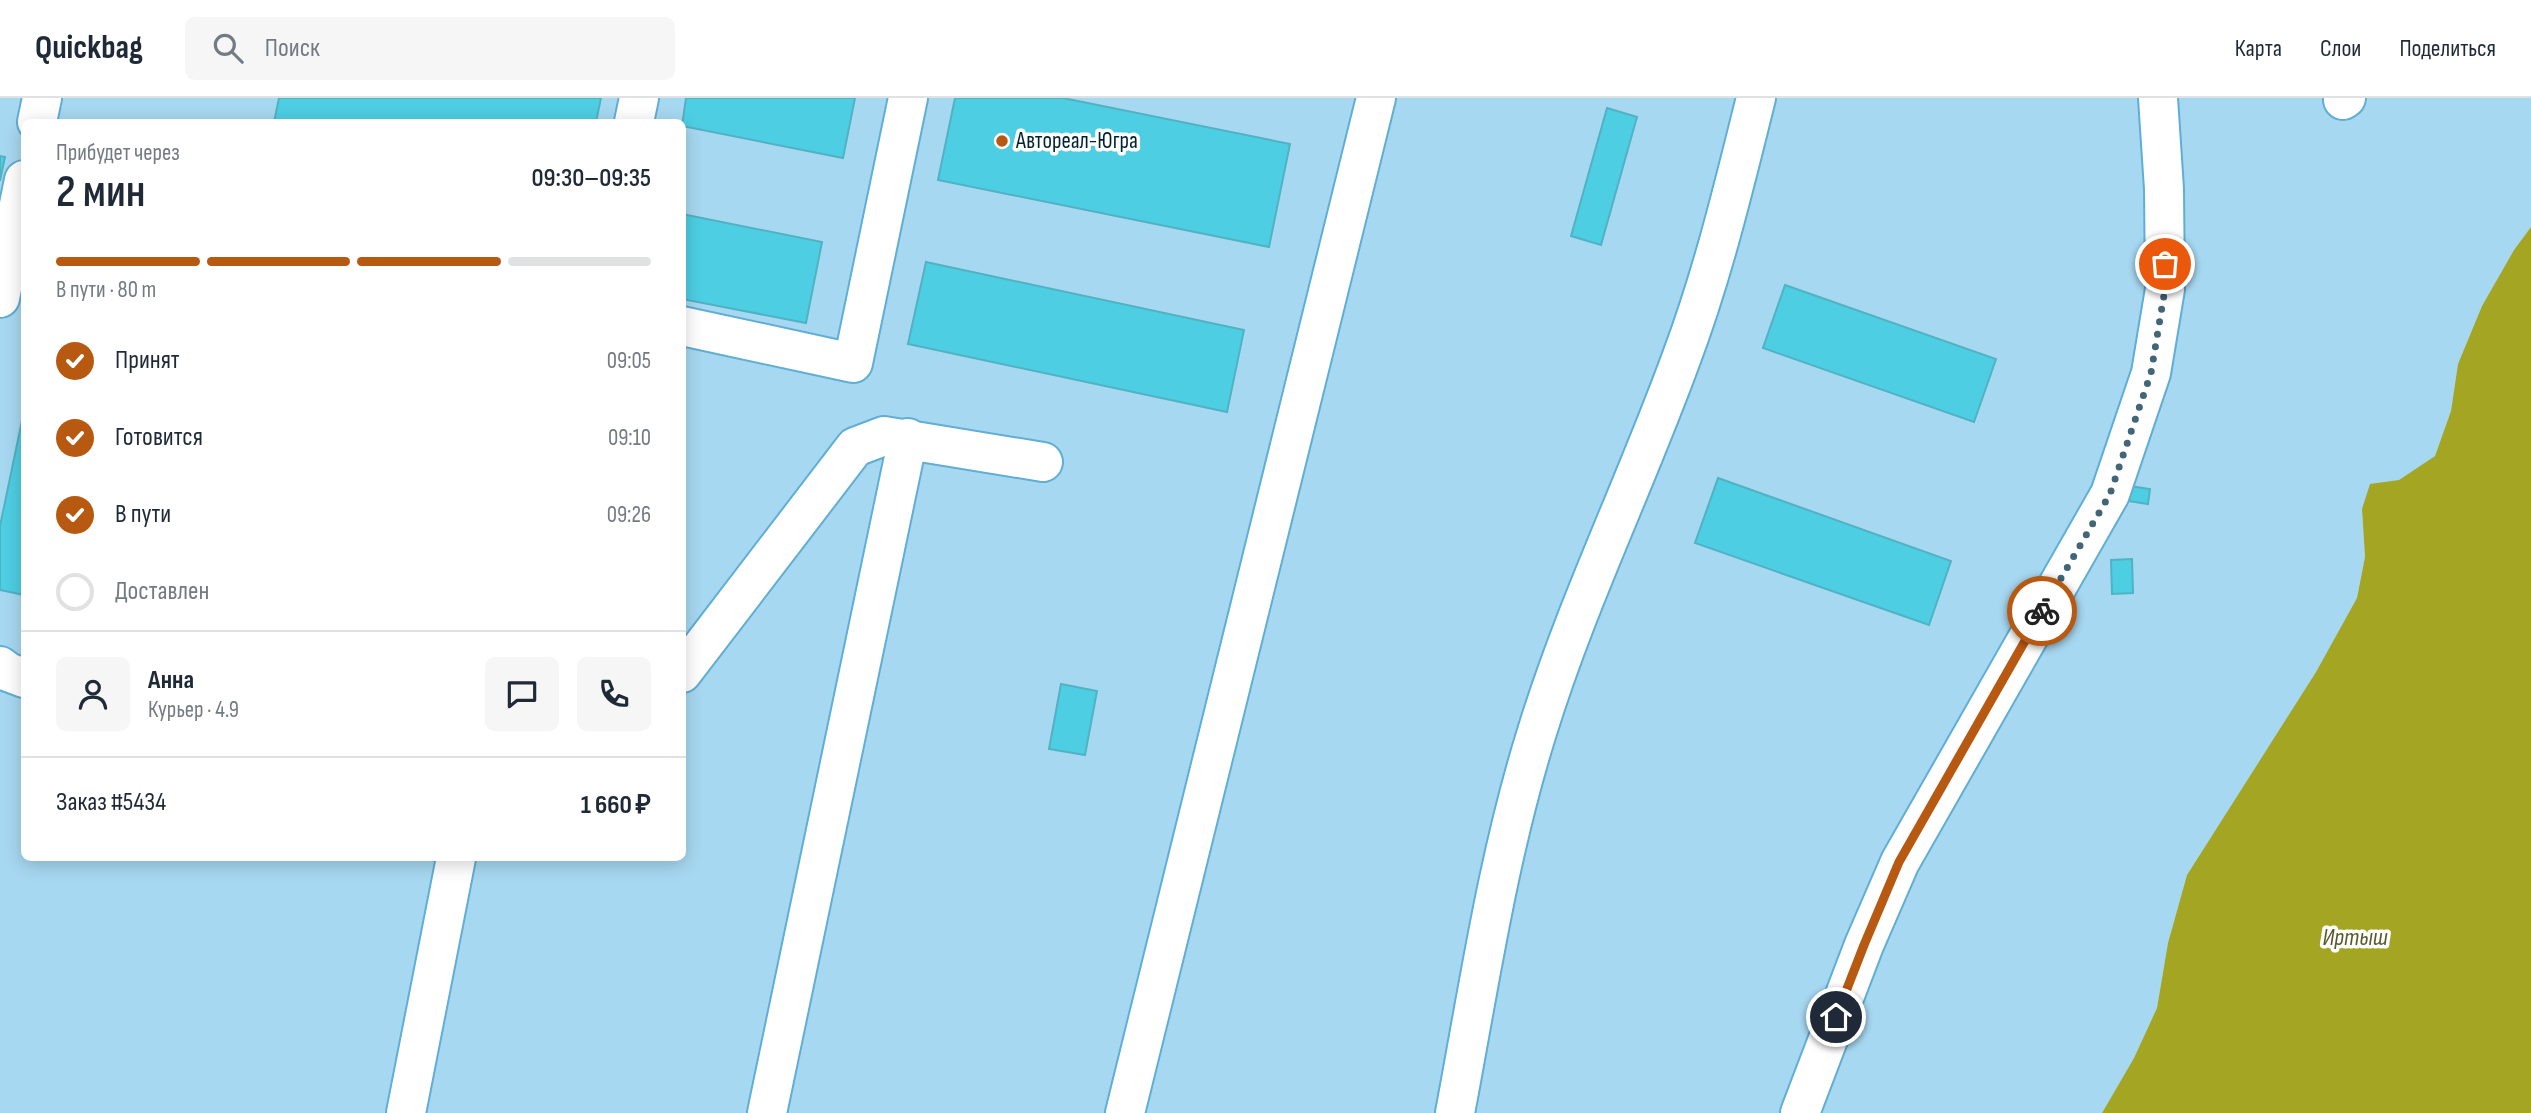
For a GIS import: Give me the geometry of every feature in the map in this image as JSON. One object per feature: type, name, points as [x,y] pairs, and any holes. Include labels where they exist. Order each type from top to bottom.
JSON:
[{"type":"lane","points":[[38,119],[42,98]]},
{"type":"lane","points":[[635,119],[639,98]]},
{"type":"lane","points":[[686,327],[853,363],[908,98]]},
{"type":"lane","points":[[1125,1113],[1376,98]]},
{"type":"lane","points":[[1455,1113],[1507,843],[1536,734],[1570,632],[1682,358],[1721,240],[1756,98]]},
{"type":"lane","points":[[1800,1113],[1864,945],[1899,862],[2110,494],[2151,373],[2165,289],[2164,190],[2158,98]]},
{"type":"lane","points":[[0,298],[21,195]]},
{"type":"lane","points":[[686,668],[855,447],[884,436],[1043,462]]},
{"type":"lane","points":[[767,1113],[908,438]]},
{"type":"lane","points":[[0,666],[21,677]]},
{"type":"lane","points":[[406,1113],[455,861]]},
{"type":"shaded area","points":[[0,98],[2531,98],[2531,227],[2514,250],[2482,306],[2458,364],[2451,411],[2435,456],[2362,509],[2365,557],[2357,598],[2316,672],[2187,875],[2168,943],[2157,1008],[2134,1058],[2102,1113],[0,1113]]},
{"type":"water","name":"Иртыш","points":[[2531,227],[2531,1113],[2102,1113],[2134,1058],[2157,1008],[2168,943],[2187,875],[2316,672],[2357,598],[2365,557],[2362,509],[2370,484],[2399,480],[2435,456],[2451,411],[2458,364],[2482,306],[2514,250]]},
{"type":"building","points":[[279,98],[601,98],[597,119],[275,119]]},
{"type":"building","points":[[686,98],[855,98],[843,158],[686,127],[686,119],[683,119]]},
{"type":"building","points":[[955,98],[1063,98],[1290,144],[1269,247],[938,180]]},
{"type":"building","points":[[1607,108],[1637,117],[1601,245],[1571,236]]},
{"type":"building","points":[[0,156],[5,157],[0,181]]},
{"type":"building","points":[[686,215],[822,242],[806,323],[686,300]]},
{"type":"building","points":[[926,262],[1244,330],[1227,412],[908,344]]},
{"type":"building","points":[[1785,285],[1996,359],[1974,422],[1763,348]]},
{"type":"building","points":[[21,425],[21,594],[0,590],[0,526]]},
{"type":"building","points":[[1718,478],[1951,561],[1929,625],[1695,543]]},
{"type":"building","points":[[2130,486],[2150,489],[2148,504],[2128,501]]},
{"type":"building","points":[[2132,559],[2133,593],[2112,594],[2111,560]]},
{"type":"building","points":[[1061,684],[1097,691],[1085,755],[1049,749]]},
{"type":"way so far","points":[[2042,611],[2110,494],[2151,373],[2165,289],[2165,264]]},
{"type":"place","name":"Автореал-Югра","points":[[1002,141]]},
{"type":"route","points":[[1836,1017],[1899,862],[2042,611]]}]
